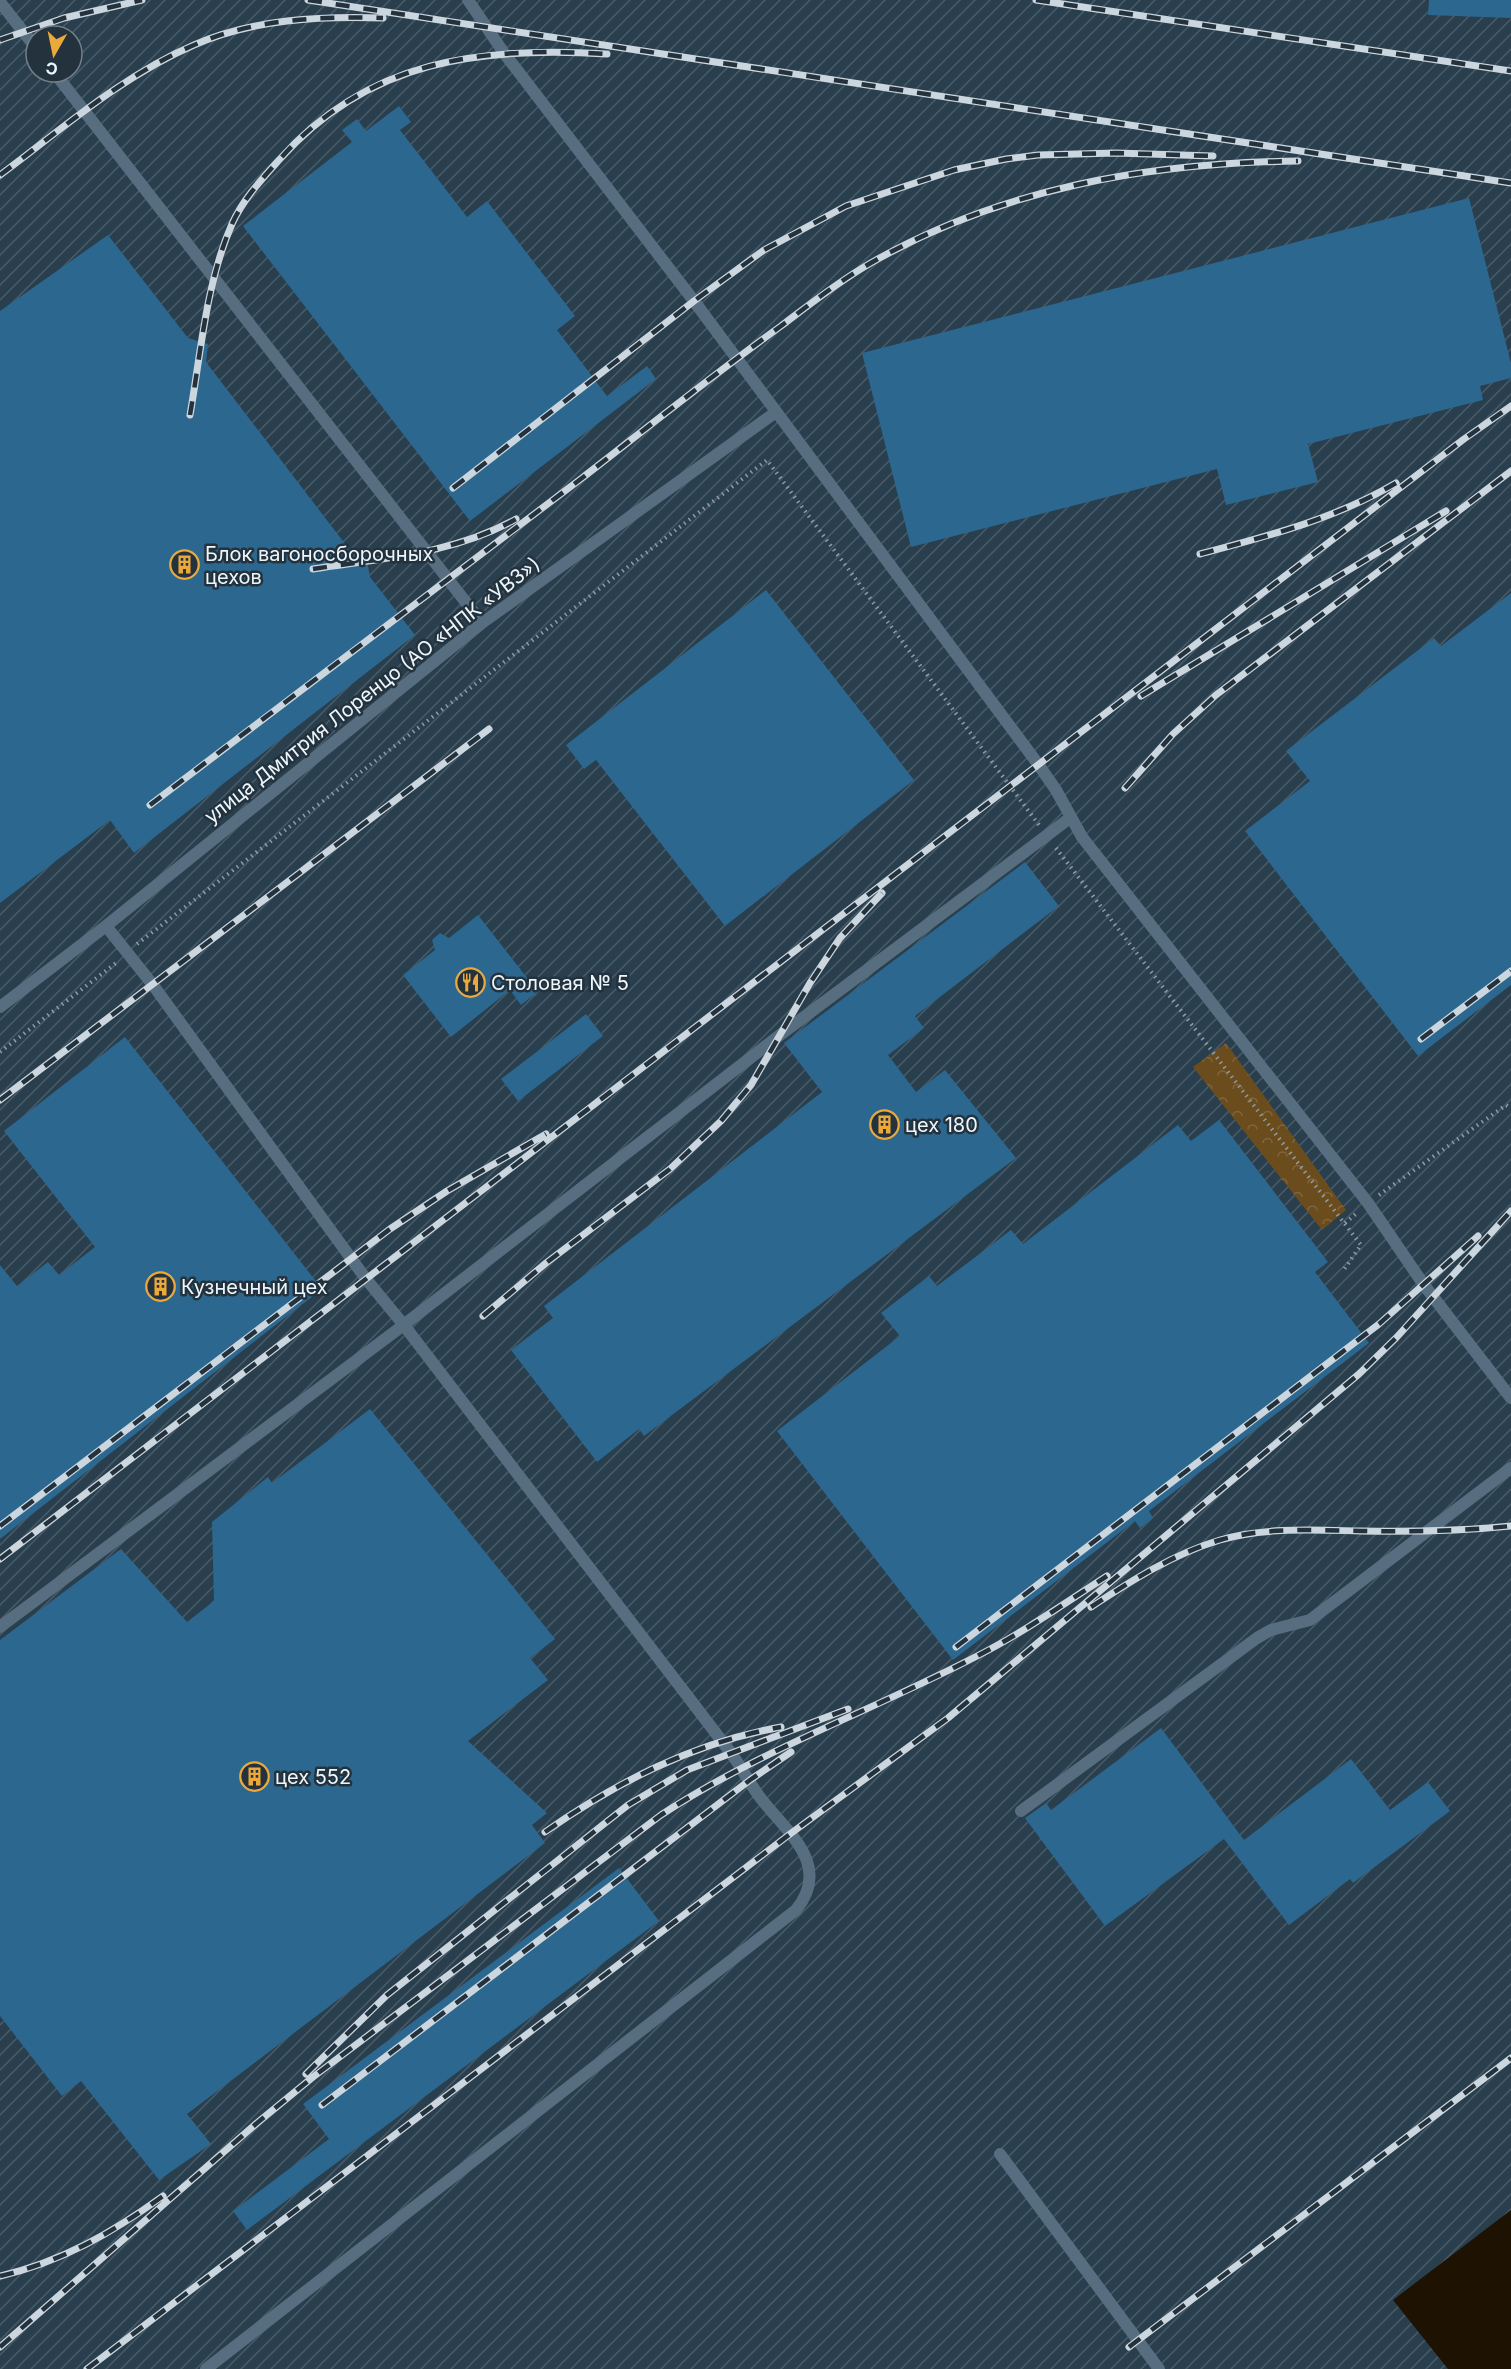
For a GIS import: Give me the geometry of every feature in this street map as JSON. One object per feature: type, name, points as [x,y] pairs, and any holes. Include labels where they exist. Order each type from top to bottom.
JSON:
[{"type":"lane","points":[[468,0],[504,53],[694,301],[1056,790],[1082,837],[1368,1203],[1424,1285],[1511,1398]]},
{"type":"lane","points":[[0,2],[24,33]]},
{"type":"lane","points":[[63,84],[482,623]]},
{"type":"lane","name":"улица Дмитрия Лоренцо (АО «НПК «УВЗ»)","points":[[0,1007],[106,926],[482,623],[776,412]]},
{"type":"lane","points":[[0,1627],[403,1324],[780,1035],[1070,819]]},
{"type":"lane","points":[[106,926],[366,1279],[403,1324],[802,1849],[808,1860],[810,1886],[806,1899],[796,1911],[206,2369]]},
{"type":"lane","points":[[1021,1811],[1257,1638],[1271,1630],[1310,1620],[1511,1468]]},
{"type":"lane","points":[[1000,2154],[1159,2369]]},
{"type":"path","points":[[0,1052],[767,460],[1046,836],[1361,1245],[1343,1271]]},
{"type":"path","points":[[1345,1223],[1368,1203],[1506,1105],[1511,1108]]},
{"type":"shaded area","points":[[0,0],[1511,0],[1511,2369],[0,2369]]},
{"type":"shaded area","points":[[1511,2210],[1511,2369],[1448,2369],[1393,2300]]},
{"type":"green space","points":[[1226,1043],[1346,1210],[1322,1230],[1193,1067]]},
{"type":"building","points":[[1429,0],[1511,0],[1511,18],[1428,15]]},
{"type":"building","points":[[399,106],[411,122],[400,130],[467,217],[487,201],[575,316],[557,330],[607,396],[647,366],[656,379],[470,521],[243,226],[352,142],[342,130],[357,119],[366,131]]},
{"type":"building","points":[[1469,198],[1511,363],[1511,378],[1480,386],[1483,400],[1308,444],[1318,482],[1226,505],[1217,469],[911,547],[862,353]]},
{"type":"building","name":"Блок вагоносборочных цехов","points":[[108,235],[188,338],[208,344],[206,362],[352,553],[365,550],[370,577],[415,635],[134,853],[110,820],[0,903],[0,311]]},
{"type":"building","points":[[766,590],[914,780],[725,926],[596,760],[584,769],[566,745]]},
{"type":"building","points":[[1511,593],[1511,985],[1418,1056],[1245,831],[1310,781],[1286,751],[1434,638],[1441,646]]},
{"type":"building","name":"цех 180","points":[[1025,862],[1059,906],[915,1016],[924,1028],[888,1055],[916,1092],[945,1070],[1016,1158],[644,1436],[639,1429],[597,1462],[511,1350],[553,1318],[544,1306],[822,1092],[784,1043]]},
{"type":"building","name":"Столовая № 5","points":[[478,915],[538,992],[521,1005],[510,990],[451,1037],[403,975],[435,950],[432,940],[440,933],[449,938]]},
{"type":"building","points":[[586,1014],[603,1036],[518,1101],[501,1079]]},
{"type":"building","name":"Кузнечный цех","points":[[125,1037],[322,1289],[0,1539],[0,1265],[17,1286],[48,1262],[59,1275],[95,1247],[4,1131]]},
{"type":"building","points":[[1219,1120],[1328,1262],[1315,1272],[1369,1343],[1149,1511],[1153,1518],[1140,1528],[1135,1521],[953,1660],[777,1431],[900,1336],[881,1313],[929,1276],[937,1286],[1011,1230],[1023,1244],[1178,1125],[1191,1141]]},
{"type":"building","name":"цех 552","points":[[370,1409],[555,1639],[530,1658],[548,1680],[468,1741],[547,1813],[532,1825],[545,1843],[187,2114],[211,2144],[159,2180],[81,2081],[62,2096],[0,2016],[0,1640],[121,1549],[187,1622],[214,1601],[212,1522],[268,1477],[272,1483]]},
{"type":"building","points":[[1161,1728],[1244,1840],[1351,1759],[1390,1810],[1428,1782],[1450,1811],[1353,1883],[1350,1879],[1289,1925],[1224,1839],[1105,1926],[1025,1818],[1046,1803],[1051,1810]]},
{"type":"building","points":[[619,1868],[659,1921],[247,2230],[233,2211],[329,2139],[303,2104]]},
{"type":"railway","points":[[0,40],[64,18],[142,0]]},
{"type":"railway","points":[[308,0],[1511,183]]},
{"type":"railway","points":[[1036,0],[1511,71]]},
{"type":"railway","points":[[0,175],[117,88],[194,45],[216,36],[287,21],[383,18]]},
{"type":"railway","points":[[190,415],[210,294],[232,224],[247,198],[260,182],[314,126],[350,100],[389,80],[429,66],[515,53],[607,54]]},
{"type":"railway","points":[[453,488],[694,301],[764,250],[846,206],[954,170],[1006,159],[1038,155],[1116,153],[1213,156]]},
{"type":"railway","points":[[150,805],[730,363],[846,278],[869,264],[919,238],[971,216],[1077,185],[1131,174],[1186,167],[1298,161]]},
{"type":"railway","points":[[0,1559],[1464,439],[1511,406]]},
{"type":"railway","points":[[1125,788],[1173,734],[1216,695],[1511,471]]},
{"type":"railway","points":[[1200,554],[1325,517],[1396,483]]},
{"type":"railway","points":[[1141,696],[1446,511]]},
{"type":"railway","points":[[313,569],[391,558],[443,547],[492,531],[516,519]]},
{"type":"railway","points":[[0,1100],[489,729]]},
{"type":"railway","points":[[483,1316],[546,1263],[670,1169],[721,1121],[751,1085],[810,983],[840,938],[882,893]]},
{"type":"railway","points":[[1421,1039],[1511,971]]},
{"type":"railway","points":[[0,1526],[390,1229],[447,1191],[546,1134]]},
{"type":"railway","points":[[87,2369],[790,1834],[948,1718],[1359,1374],[1396,1338],[1511,1211]]},
{"type":"railway","points":[[956,1647],[1379,1324],[1478,1236]]},
{"type":"railway","points":[[1091,1607],[1169,1560],[1203,1546],[1237,1536],[1290,1530],[1417,1531],[1511,1526]]},
{"type":"railway","points":[[0,2347],[313,2077],[661,1815],[777,1750],[996,1646],[1107,1576]]},
{"type":"railway","points":[[306,2074],[387,1995],[628,1805],[687,1770],[848,1709]]},
{"type":"railway","points":[[545,1832],[600,1797],[657,1767],[717,1743],[781,1727]]},
{"type":"railway","points":[[322,2105],[750,1780],[791,1752]]},
{"type":"railway","points":[[1129,2347],[1511,2058]]},
{"type":"railway","points":[[0,2276],[44,2263],[85,2245],[125,2222],[163,2196]]},
{"type":"place","name":"Блок вагоносборочных цехов","points":[[184,565]]},
{"type":"place","name":"Столовая № 5","points":[[470,983]]},
{"type":"place","name":"цех 180","points":[[884,1125]]},
{"type":"place","name":"Кузнечный цех","points":[[160,1287]]},
{"type":"place","name":"цех 552","points":[[254,1777]]}]
